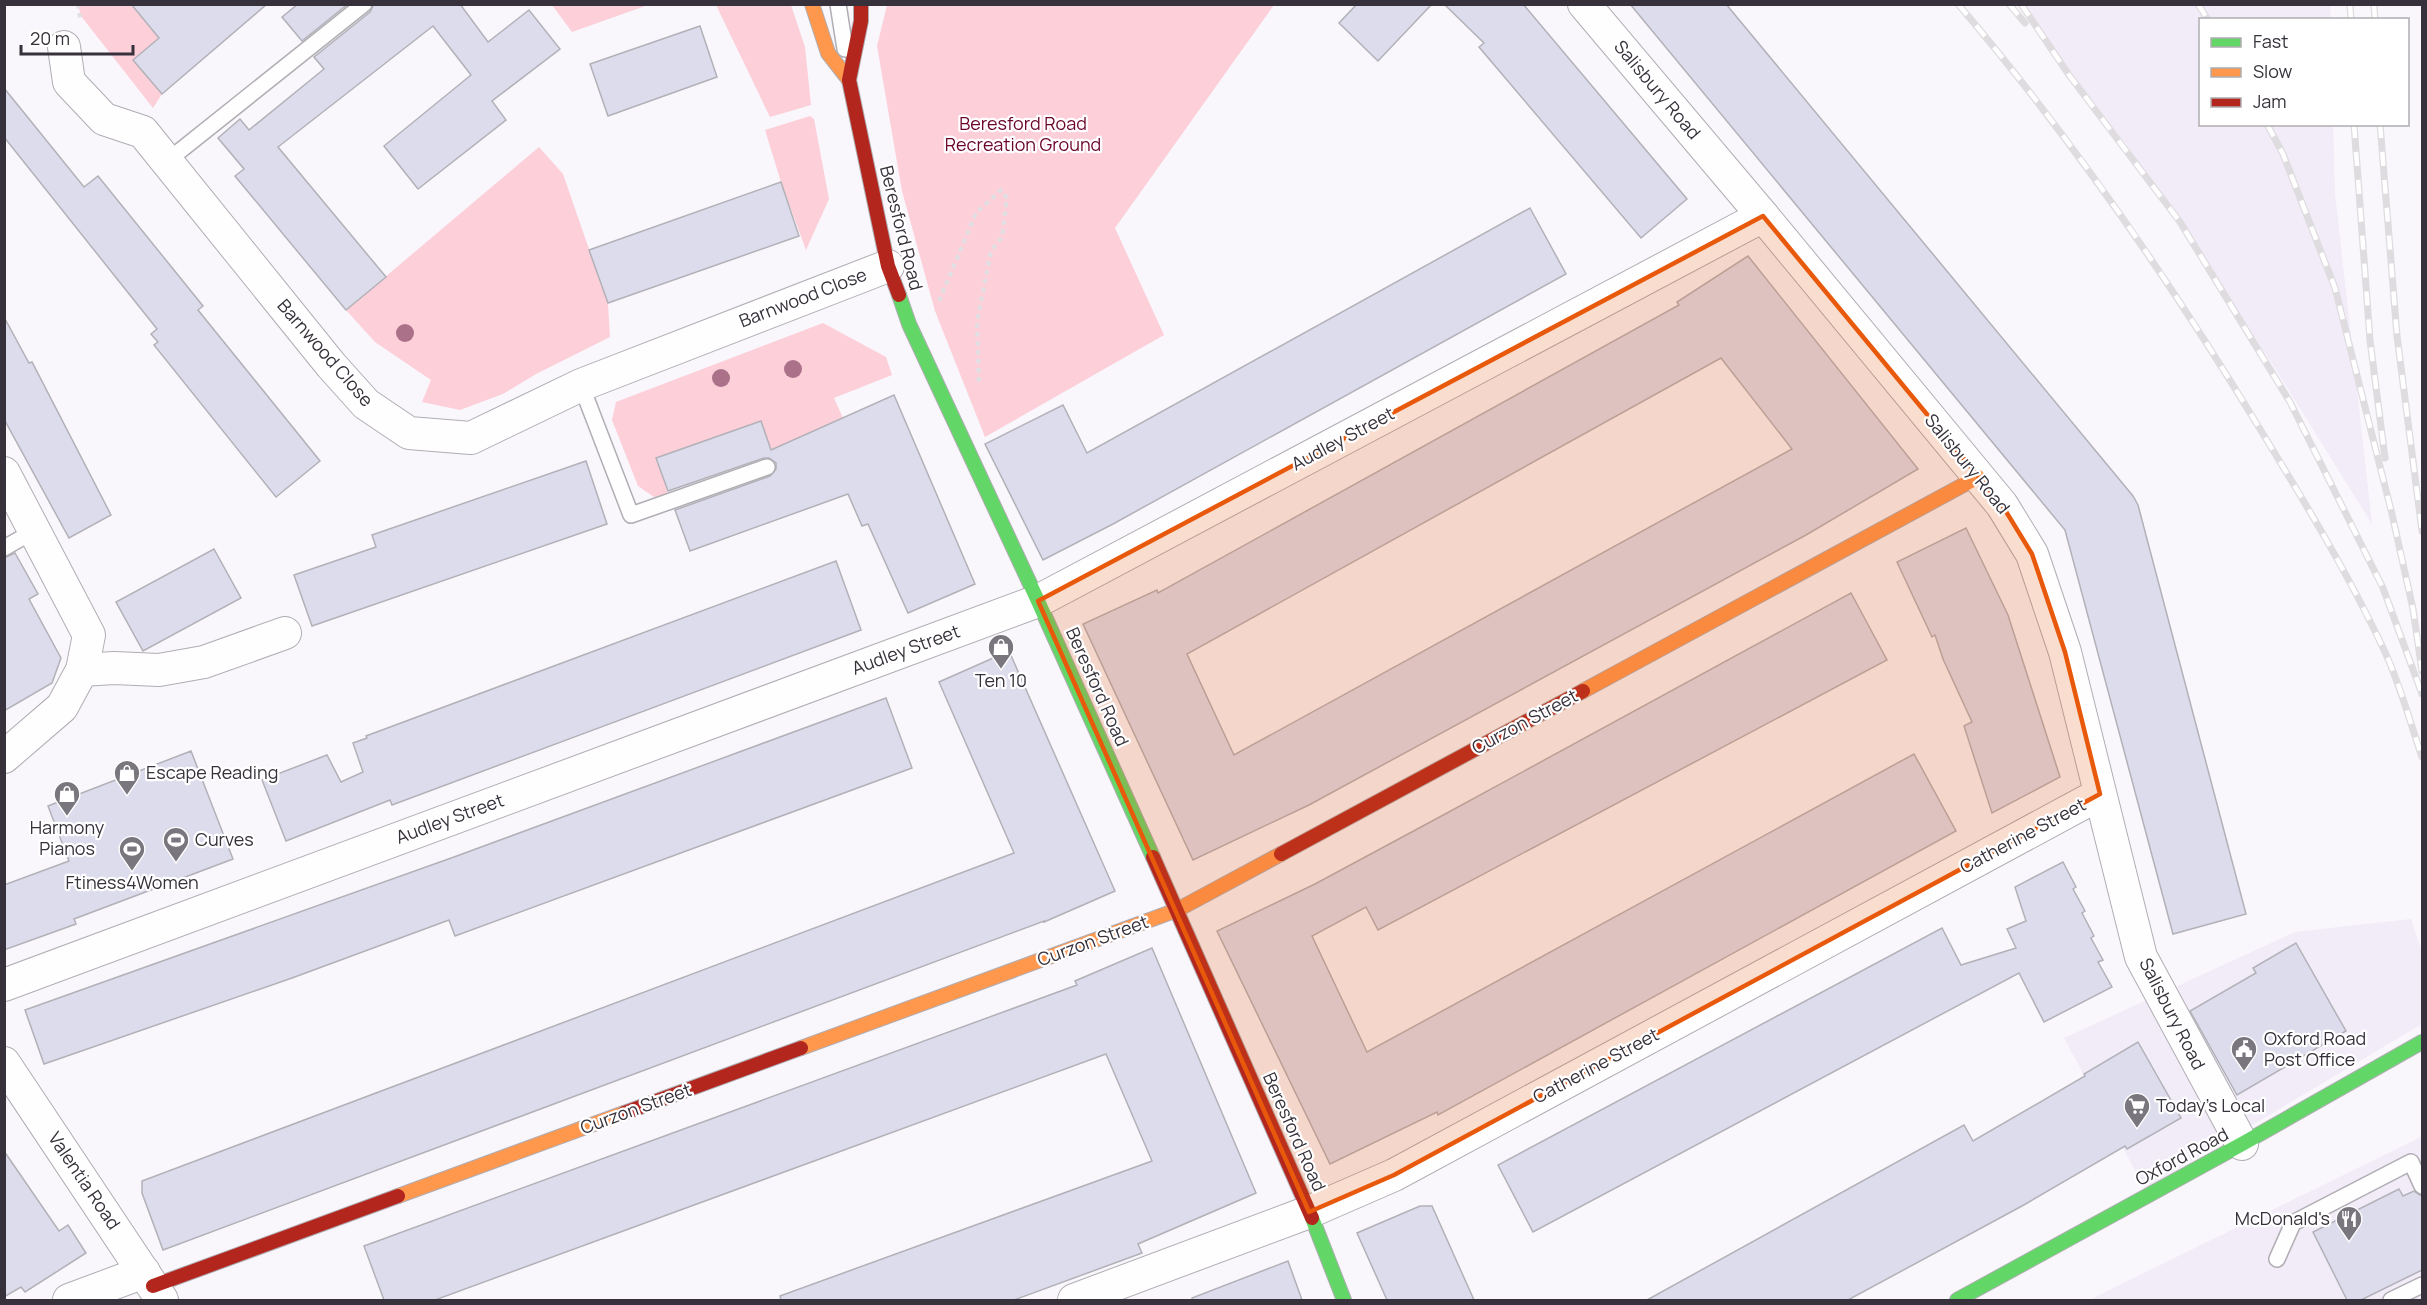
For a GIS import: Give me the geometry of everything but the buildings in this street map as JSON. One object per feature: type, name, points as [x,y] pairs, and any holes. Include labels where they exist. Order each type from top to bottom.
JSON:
[{"type":"street","name":"Beresford Road","points":[[812,4],[828,53],[849,80]]},
{"type":"street","name":"Beresford Road","points":[[861,4],[861,21],[849,80],[888,266],[909,324],[1038,601],[1177,910],[1309,1212],[1344,1300]]},
{"type":"street","name":"Salisbury Road","points":[[1584,4],[2002,505],[2032,554],[2065,652],[2141,957],[2242,1144]]},
{"type":"street","name":"Barnwood Close","points":[[64,47],[69,82],[104,119],[143,132],[331,365],[366,404],[409,433],[471,438],[581,384],[888,266]]},
{"type":"street","name":"Audley Street","points":[[4,985],[1038,601],[1763,216]]},
{"type":"street","points":[[4,473],[89,635],[82,670],[62,707],[4,757]]},
{"type":"street","name":"Curzon Street","points":[[69,1300],[153,1286],[1177,910],[1978,477]]},
{"type":"street","points":[[82,670],[114,668],[159,670],[204,662],[285,633]]},
{"type":"street","name":"Catherine Street","points":[[1074,1300],[1309,1212],[1394,1175],[2100,794]]},
{"type":"street","name":"Oxford Road","points":[[1956,1300],[2242,1144],[2422,1042]]},
{"type":"street","name":"Valentia Road","points":[[4,1063],[153,1286]]},
{"type":"lane","points":[[166,162],[364,4]]},
{"type":"lane","points":[[838,4],[849,80]]},
{"type":"lane","points":[[581,384],[631,515],[767,467]]},
{"type":"lane","points":[[4,549],[34,531]]},
{"type":"lane","points":[[2277,1259],[2293,1223],[2411,1162],[2422,1186]]},
{"type":"lane","points":[[2391,1300],[2422,1285]]},
{"type":"path","points":[[909,324],[935,311],[976,213],[1001,190],[1007,198],[1002,237],[991,251],[977,322],[980,390]]},
{"type":"highlighted area","points":[[1763,216],[2002,505],[2032,554],[2065,652],[2100,794],[1394,1175],[1309,1212],[1038,601]]},
{"type":"shaded area","points":[[2018,5],[2330,5],[2331,18],[2199,18],[2199,126],[2333,126],[2335,193],[2372,524],[2276,370],[2129,148]]},
{"type":"shaded area","points":[[2411,919],[2422,952],[2422,1024],[2145,1189],[2064,1038],[2295,932]]},
{"type":"shaded area","points":[[2421,1137],[2422,1300],[2089,1300]]},
{"type":"green space","points":[[78,5],[131,5],[152,30],[169,29],[133,60],[162,94],[153,108],[81,16]]},
{"type":"green space","points":[[552,5],[648,5],[572,32]]},
{"type":"green space","points":[[716,5],[791,5],[805,47],[811,105],[770,117]]},
{"type":"green space","name":"Beresford Road Recreation Ground","points":[[887,5],[1274,5],[1115,228],[1164,335],[985,437],[935,311],[902,191],[877,46]]},
{"type":"green space","points":[[810,116],[814,119],[829,199],[806,250],[765,130]]},
{"type":"green space","points":[[539,147],[563,174],[608,304],[610,337],[536,374],[503,394],[460,410],[422,402],[431,380],[375,342],[346,310]]},
{"type":"green space","points":[[823,323],[886,357],[892,375],[834,398],[843,418],[772,452],[761,421],[657,458],[668,495],[654,497],[638,486],[612,420],[616,402]]},
{"type":"railway","points":[[1958,4],[2000,54],[2118,211],[2191,319],[2260,429],[2325,538],[2370,621],[2395,676],[2422,757]]},
{"type":"railway","points":[[2009,4],[2025,23]]},
{"type":"railway","points":[[2021,4],[2069,75],[2180,222],[2290,402],[2383,588],[2422,694]]},
{"type":"railway","points":[[2198,4],[2207,18]]},
{"type":"railway","points":[[2350,4],[2351,18]]},
{"type":"railway","points":[[2374,4],[2375,18]]},
{"type":"railway","points":[[2268,126],[2283,154],[2335,288],[2392,514],[2413,609],[2422,671]]},
{"type":"railway","points":[[2354,126],[2370,340],[2385,458]]},
{"type":"railway","points":[[2380,126],[2397,336],[2422,531]]},
{"type":"traffic: fast","points":[[899,295],[909,324],[1038,601],[1153,857]]},
{"type":"traffic: fast","points":[[1957,1300],[2242,1144],[2422,1042]]},
{"type":"traffic: fast","points":[[1312,1218],[1344,1300]]},
{"type":"traffic: slow","points":[[812,4],[828,53],[849,80]]},
{"type":"traffic: slow","points":[[1583,691],[1978,477]]},
{"type":"traffic: slow","points":[[801,1048],[1177,910],[1281,854]]},
{"type":"traffic: slow","points":[[398,1196],[624,1113]]},
{"type":"traffic: jam","points":[[861,4],[861,21],[849,80],[888,266],[899,295]]},
{"type":"traffic: jam","points":[[1281,854],[1583,691]]},
{"type":"traffic: jam","points":[[1153,857],[1312,1218]]},
{"type":"traffic: jam","points":[[624,1113],[801,1048]]},
{"type":"traffic: jam","points":[[153,1286],[398,1196]]},
{"type":"place","name":"Ten 10","points":[[1001,670]]},
{"type":"place","name":"Escape Reading","points":[[127,796]]},
{"type":"place","name":"Harmony Pianos","points":[[67,817]]},
{"type":"place","name":"Curves","points":[[176,863]]},
{"type":"place","name":"Ftiness4Women","points":[[132,872]]},
{"type":"place","name":"Oxford Road Post Office","points":[[2244,1072]]},
{"type":"place","name":"Today's Local","points":[[2137,1129]]},
{"type":"place","name":"McDonald's","points":[[2349,1242]]}]
